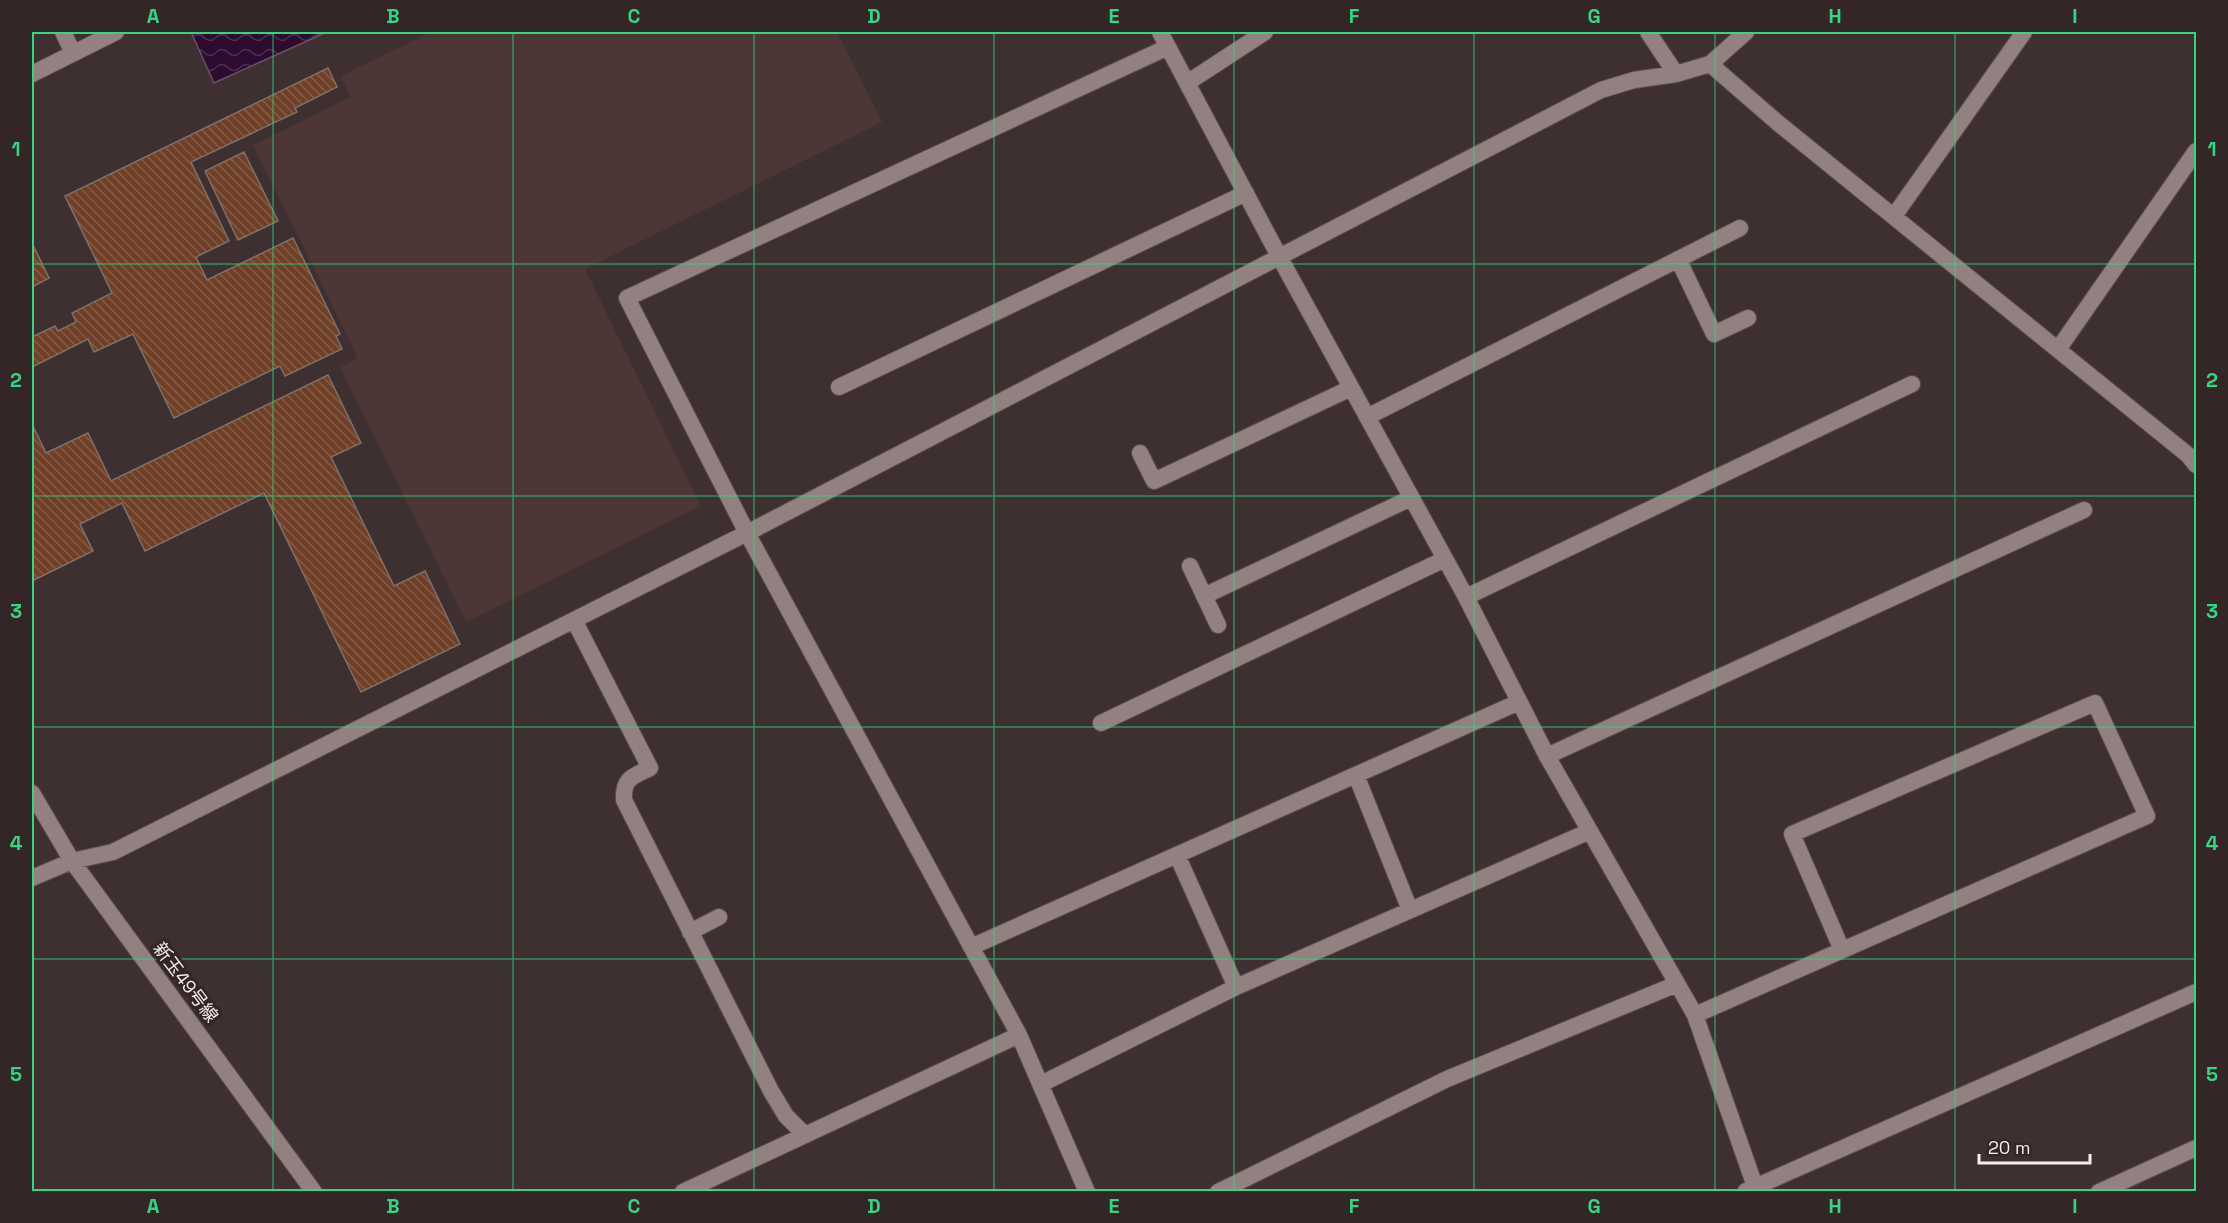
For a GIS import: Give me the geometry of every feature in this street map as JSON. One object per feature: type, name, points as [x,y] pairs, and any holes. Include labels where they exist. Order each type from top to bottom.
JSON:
[{"type":"street","points":[[63,32],[73,53]]},
{"type":"street","points":[[32,74],[116,32]]},
{"type":"street","points":[[1160,32],[1280,258],[1466,597],[1547,756],[1695,1015],[1752,1190],[2196,992]]},
{"type":"street","points":[[1187,83],[1265,32]]},
{"type":"street","points":[[1648,32],[1676,74]]},
{"type":"street","points":[[32,878],[72,861],[113,852],[747,533],[1601,90],[1634,80],[1676,74],[1710,63],[1746,32]]},
{"type":"street","points":[[1894,216],[2024,32]]},
{"type":"street","points":[[1087,1191],[1019,1035],[747,533],[627,298],[1168,47]]},
{"type":"street","points":[[1710,63],[1778,123],[2059,348],[2188,455],[2196,465]]},
{"type":"street","points":[[2059,348],[2196,152]]},
{"type":"street","points":[[839,387],[1246,193]]},
{"type":"street","points":[[1367,417],[1740,228]]},
{"type":"street","points":[[1678,259],[1714,334],[1748,318]]},
{"type":"street","points":[[1466,597],[1912,384]]},
{"type":"street","points":[[1140,453],[1154,481],[1351,387]]},
{"type":"street","points":[[1204,596],[1411,498]]},
{"type":"street","points":[[1547,756],[2084,510]]},
{"type":"street","points":[[1101,723],[1445,559]]},
{"type":"street","points":[[1190,566],[1218,625]]},
{"type":"street","points":[[574,620],[650,768],[628,779],[623,788],[624,800],[771,1091],[786,1116],[805,1135]]},
{"type":"street","points":[[972,947],[1519,702]]},
{"type":"street","points":[[1695,1015],[2147,816],[2095,703],[1792,834],[1842,950]]},
{"type":"street","points":[[1356,775],[1410,910]]},
{"type":"street","name":"新玉49号線","points":[[32,793],[72,861],[314,1191]]},
{"type":"street","points":[[1041,1084],[1236,987],[1590,831]]},
{"type":"street","points":[[1177,855],[1236,987]]},
{"type":"street","points":[[690,932],[719,917]]},
{"type":"street","points":[[1218,1191],[1447,1079],[1677,984]]},
{"type":"street","points":[[683,1191],[1019,1035]]},
{"type":"street","points":[[2099,1191],[2196,1148]]},
{"type":"shaded area","points":[[431,32],[837,32],[882,122],[585,269],[701,506],[466,622],[340,367],[358,358],[253,145],[350,97],[341,76]]},
{"type":"water","points":[[191,32],[327,32],[214,83]]},
{"type":"building","points":[[328,68],[337,87],[295,108],[297,112],[191,162],[229,241],[196,257],[207,280],[293,238],[340,334],[336,336],[342,349],[285,376],[280,366],[174,418],[133,334],[94,352],[88,339],[32,367],[32,337],[55,326],[58,331],[76,322],[72,313],[112,293],[65,196]]},
{"type":"building","points":[[244,152],[278,221],[238,240],[205,171]]},
{"type":"building","points":[[32,243],[49,278],[32,287]]},
{"type":"building","points":[[328,375],[361,443],[331,457],[394,586],[425,571],[460,644],[361,692],[264,493],[145,551],[122,503],[80,524],[93,551],[32,581],[32,424],[46,453],[88,433],[111,481]]}]
